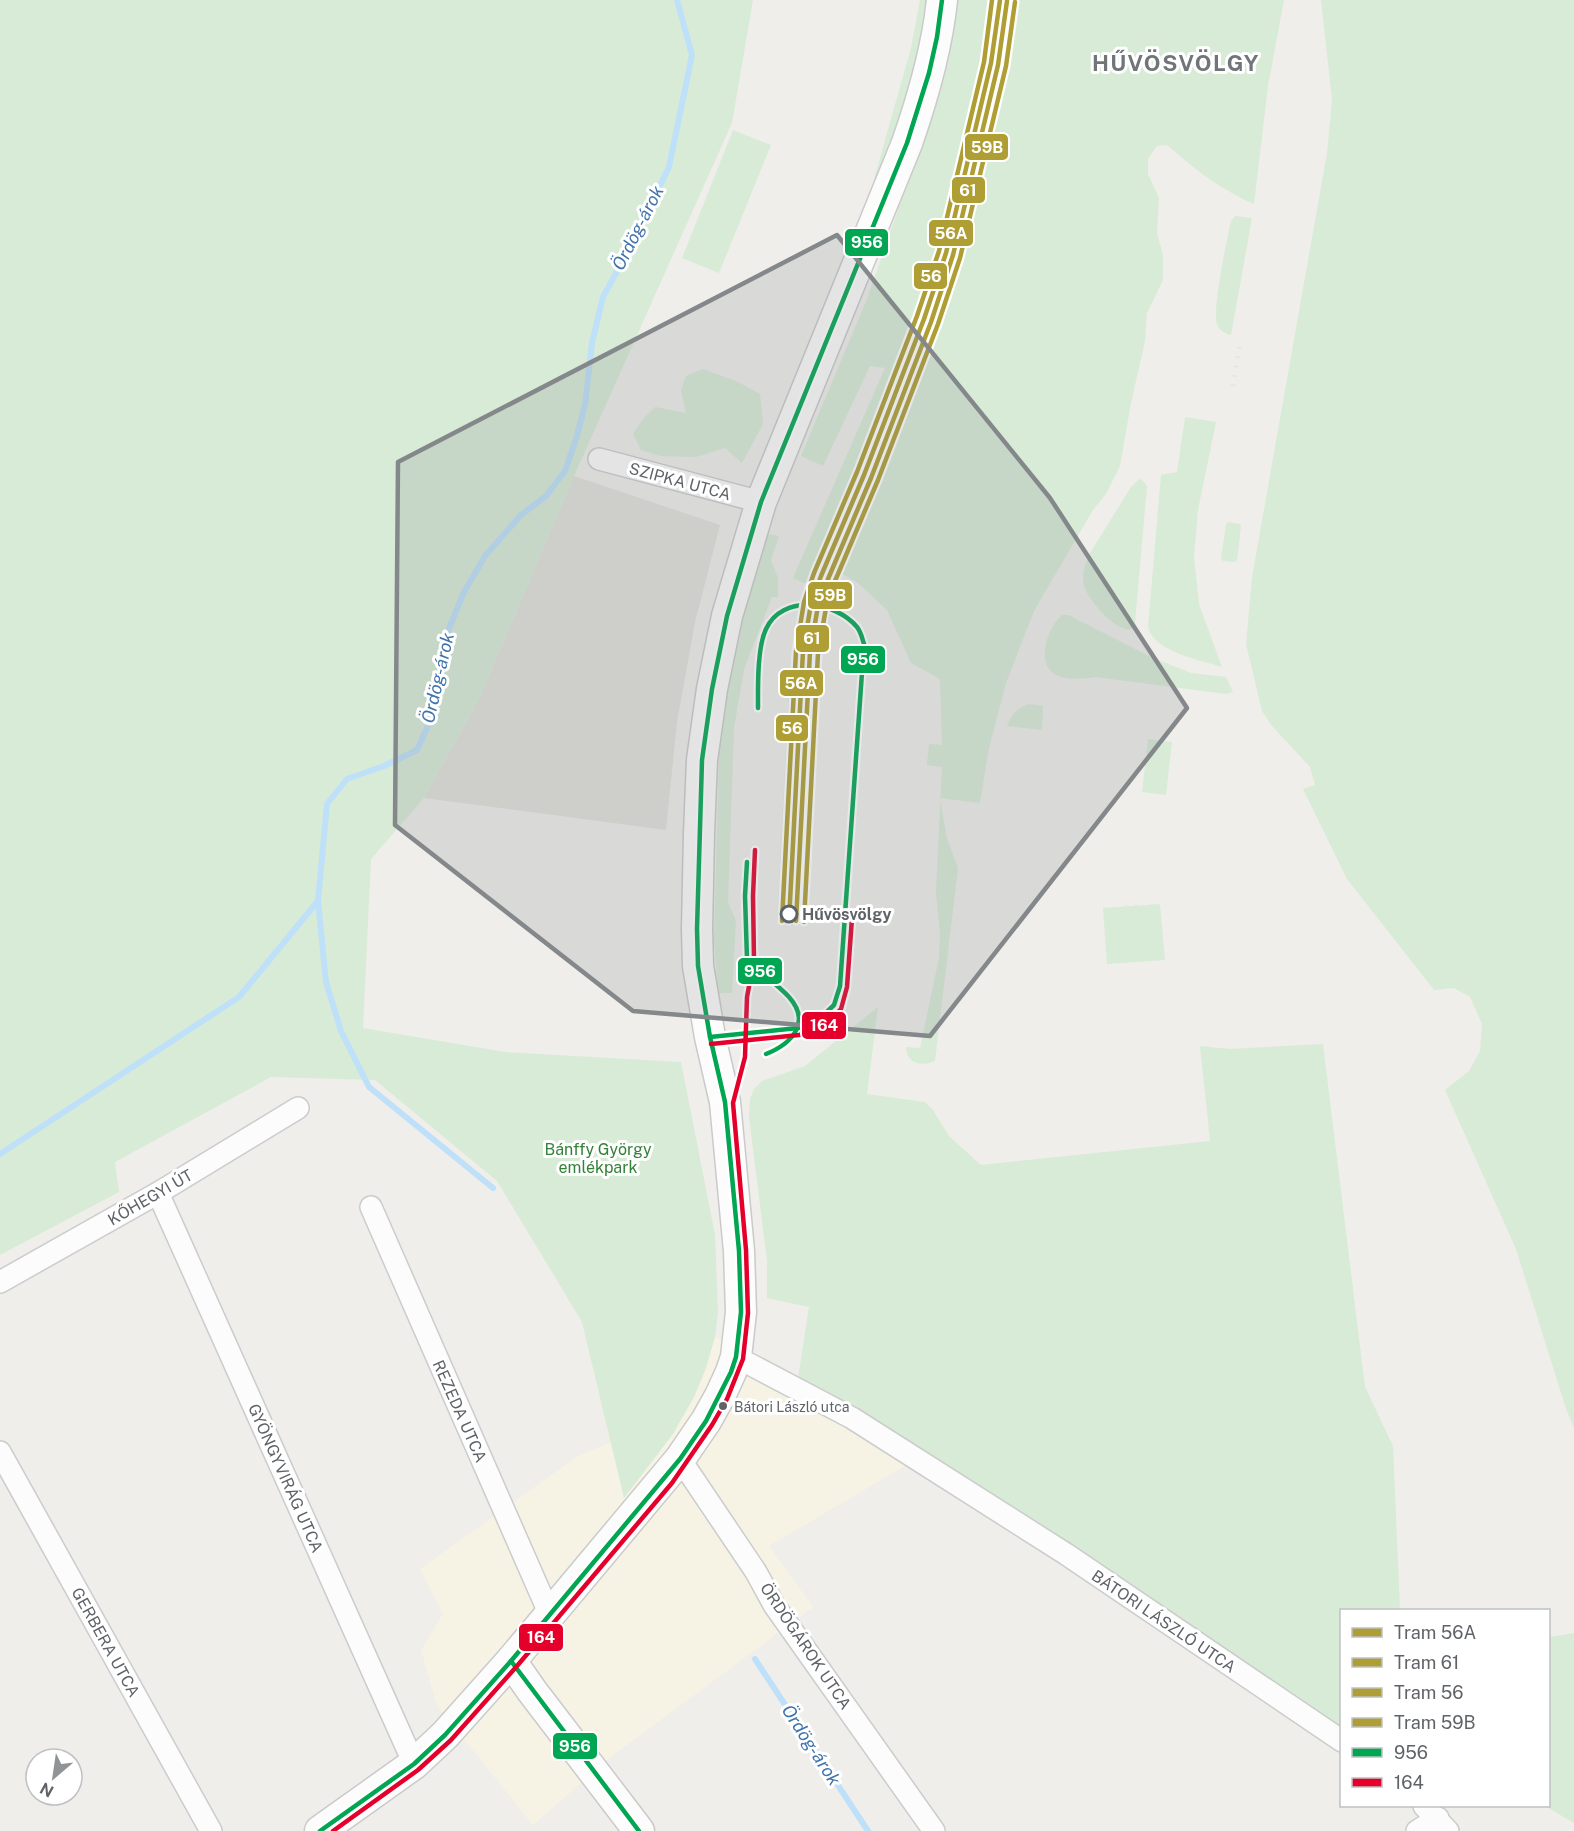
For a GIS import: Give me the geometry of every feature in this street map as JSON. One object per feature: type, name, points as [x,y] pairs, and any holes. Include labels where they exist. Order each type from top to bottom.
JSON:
[{"type":"main road","points":[[320,1831],[414,1764],[445,1735],[511,1661],[680,1459],[720,1396],[736,1357],[741,1312],[739,1251],[725,1102],[710,1037],[698,966],[702,760],[712,689],[727,616],[761,502],[907,143],[933,58],[942,0]]},
{"type":"main road","points":[[511,1661],[532,1692],[639,1831]]},
{"type":"street","name":"SZIPKA UTCA","points":[[599,459],[761,502]]},
{"type":"street","name":"KŐHEGYI ÚT","points":[[0,1282],[158,1193],[298,1108]]},
{"type":"street","name":"GYÖNGYVIRÁG UTCA","points":[[158,1193],[414,1764]]},
{"type":"street","name":"REZEDA UTCA","points":[[371,1207],[550,1615]]},
{"type":"street","name":"BÁTORI LÁSZLÓ UTCA","points":[[736,1357],[852,1418],[1066,1554],[1340,1741]]},
{"type":"street","name":"GERBERA UTCA","points":[[0,1452],[211,1831]]},
{"type":"street","name":"ÖRDÖGÁROK UTCA","points":[[680,1459],[756,1572],[774,1605],[934,1831]]},
{"type":"street","points":[[1417,1831],[1437,1818]]},
{"type":"highlighted area","points":[[837,235],[1050,498],[1187,708],[930,1036],[633,1011],[395,825],[398,462]]},
{"type":"shaded area","points":[[574,476],[720,525],[695,622],[677,722],[666,830],[424,798],[480,697]]},
{"type":"shaded area","points":[[715,1337],[798,1378],[925,1454],[769,1546],[813,1607],[608,1759],[533,1825],[437,1705],[421,1650],[443,1614],[420,1569],[578,1456],[612,1442],[624,1498],[673,1434],[694,1397]]},
{"type":"green space","name":"Bánffy György emlékpark","points":[[0,0],[753,0],[732,123],[574,476],[480,697],[424,798],[371,859],[363,1028],[505,1052],[681,1062],[715,1235],[718,1312],[715,1337],[694,1397],[673,1434],[624,1498],[582,1322],[497,1181],[375,1080],[271,1077],[115,1162],[119,1192],[0,1255]]},
{"type":"green space","points":[[920,0],[1284,0],[1268,86],[1254,204],[1208,178],[1167,145],[1157,146],[1148,159],[1148,174],[1159,198],[1157,233],[1163,255],[1163,280],[1147,313],[1145,341],[1120,466],[1106,494],[1093,510],[1034,611],[1006,683],[989,748],[980,803],[941,798],[942,767],[927,765],[929,744],[942,745],[940,679],[911,663],[887,610],[858,583],[834,569],[824,592],[793,578],[885,368],[870,366],[823,466],[801,456],[867,299],[904,192],[874,179],[911,48]]},
{"type":"green space","points":[[1321,0],[1574,0],[1574,1428],[1516,1249],[1445,1090],[1469,1071],[1480,1051],[1482,1024],[1470,997],[1454,988],[1434,990],[1347,879],[1303,789],[1315,785],[1310,767],[1271,725],[1262,711],[1246,644],[1252,577],[1327,153],[1332,100]]},
{"type":"green space","points":[[733,130],[771,145],[719,273],[682,258]]},
{"type":"green space","points":[[1235,216],[1252,218],[1231,335],[1219,328],[1216,316],[1223,258],[1231,221]]},
{"type":"green space","points":[[703,369],[736,381],[760,394],[763,424],[742,463],[725,448],[696,457],[660,456],[641,450],[633,434],[643,419],[655,407],[686,413],[681,390],[686,376]]},
{"type":"green space","points":[[1185,417],[1216,422],[1198,510],[1194,557],[1199,604],[1222,667],[1168,649],[1152,636],[1148,627],[1161,475],[1177,472]]},
{"type":"green space","points":[[1139,479],[1147,486],[1135,623],[1132,629],[1126,629],[1111,621],[1097,606],[1086,591],[1083,576],[1090,553],[1131,487]]},
{"type":"green space","points":[[1228,522],[1241,526],[1237,561],[1234,562],[1223,561],[1221,558]]},
{"type":"green space","points":[[764,533],[779,536],[771,560],[778,578],[778,597],[772,597],[744,669],[734,728],[728,902],[736,921],[732,993],[718,993],[714,939],[720,715],[734,646]]},
{"type":"green space","points":[[1062,615],[1068,615],[1151,657],[1191,673],[1226,677],[1233,692],[1226,694],[1096,677],[1076,679],[1058,676],[1047,665],[1045,656],[1050,632]]},
{"type":"green space","points":[[1029,704],[1043,706],[1042,730],[1007,726],[1015,712]]},
{"type":"green space","points":[[1148,739],[1172,742],[1166,795],[1142,792]]},
{"type":"green space","points":[[940,800],[947,839],[958,868],[935,1061],[920,1064],[909,1057],[906,1047],[920,1048],[939,958],[940,933],[936,892]]},
{"type":"green space","points":[[1160,904],[1165,960],[1107,964],[1103,908]]},
{"type":"green space","points":[[878,1007],[867,1094],[925,1102],[933,1110],[949,1136],[981,1165],[1210,1141],[1200,1046],[1230,1049],[1323,1044],[1365,1387],[1393,1446],[1400,1609],[1340,1609],[1340,1738],[798,1378],[809,1307],[767,1298],[767,1261],[749,1117],[750,1099],[754,1089],[762,1081],[805,1066]]},
{"type":"green space","points":[[1574,1633],[1574,1823],[1547,1807],[1550,1807],[1550,1637]]},
{"type":"waterway","name":"Ördög-árok","points":[[493,1188],[369,1087],[341,1031],[326,982],[318,901],[327,804],[347,779],[384,766],[417,750],[432,717],[446,636],[464,592],[485,556],[521,515],[546,496],[565,471],[585,405],[592,343],[603,297],[669,167],[692,55],[677,0]]},
{"type":"waterway","points":[[0,1154],[239,997],[318,901]]},
{"type":"waterway","name":"Ördög-árok","points":[[755,1659],[868,1831]]},
{"type":"tram line","name":"56","points":[[782,921],[796,651],[804,602],[857,472],[917,316],[939,251],[984,62],[992,0]]},
{"type":"tram line","name":"56A","points":[[789,921],[803,651],[811,604],[864,475],[924,319],[946,253],[991,63],[1000,0]]},
{"type":"tram line","name":"61","points":[[796,921],[810,652],[818,606],[871,478],[931,322],[953,255],[998,65],[1007,1]]},
{"type":"tram line","name":"59B","points":[[804,922],[818,653],[826,608],[938,324],[960,258],[1006,66],[1015,2]]},
{"type":"tram line","points":[[778,920],[790,681]]},
{"type":"railway","points":[[1233,386],[1240,342]]},
{"type":"railway","points":[[1126,907],[1141,906]]},
{"type":"transit line","name":"956","points":[[320,1831],[414,1764],[445,1735],[511,1661],[680,1459],[706,1421],[731,1372],[736,1357],[741,1312],[739,1251],[725,1102],[710,1037],[698,966],[702,760],[712,689],[727,616],[761,502],[907,143],[929,73],[942,0]]},
{"type":"transit line","name":"956","points":[[710,1037],[798,1028],[815,1023],[834,1005],[840,986],[864,644],[857,627],[836,611],[809,605],[784,610],[774,618],[766,629],[761,646],[758,708]]},
{"type":"transit line","name":"164","points":[[333,1831],[418,1770],[451,1740],[672,1483],[727,1399],[743,1359],[748,1313],[746,1250],[733,1103],[745,1057],[747,997],[754,960],[755,850]]},
{"type":"transit line","name":"956","points":[[747,862],[745,896],[747,959],[789,997],[799,1015],[796,1032],[783,1045],[766,1054]]},
{"type":"transit line","name":"164","points":[[711,1044],[799,1035],[819,1030],[841,1009],[847,987],[852,918]]},
{"type":"transit line","name":"956","points":[[511,1661],[639,1831]]},
{"type":"place","name":"Hűvösvölgy","points":[[789,914]]},
{"type":"place","name":"Bátori László utca","points":[[723,1406]]},
{"type":"district","name":"HŰVÖSVÖLGY","points":[[1176,63]]}]
